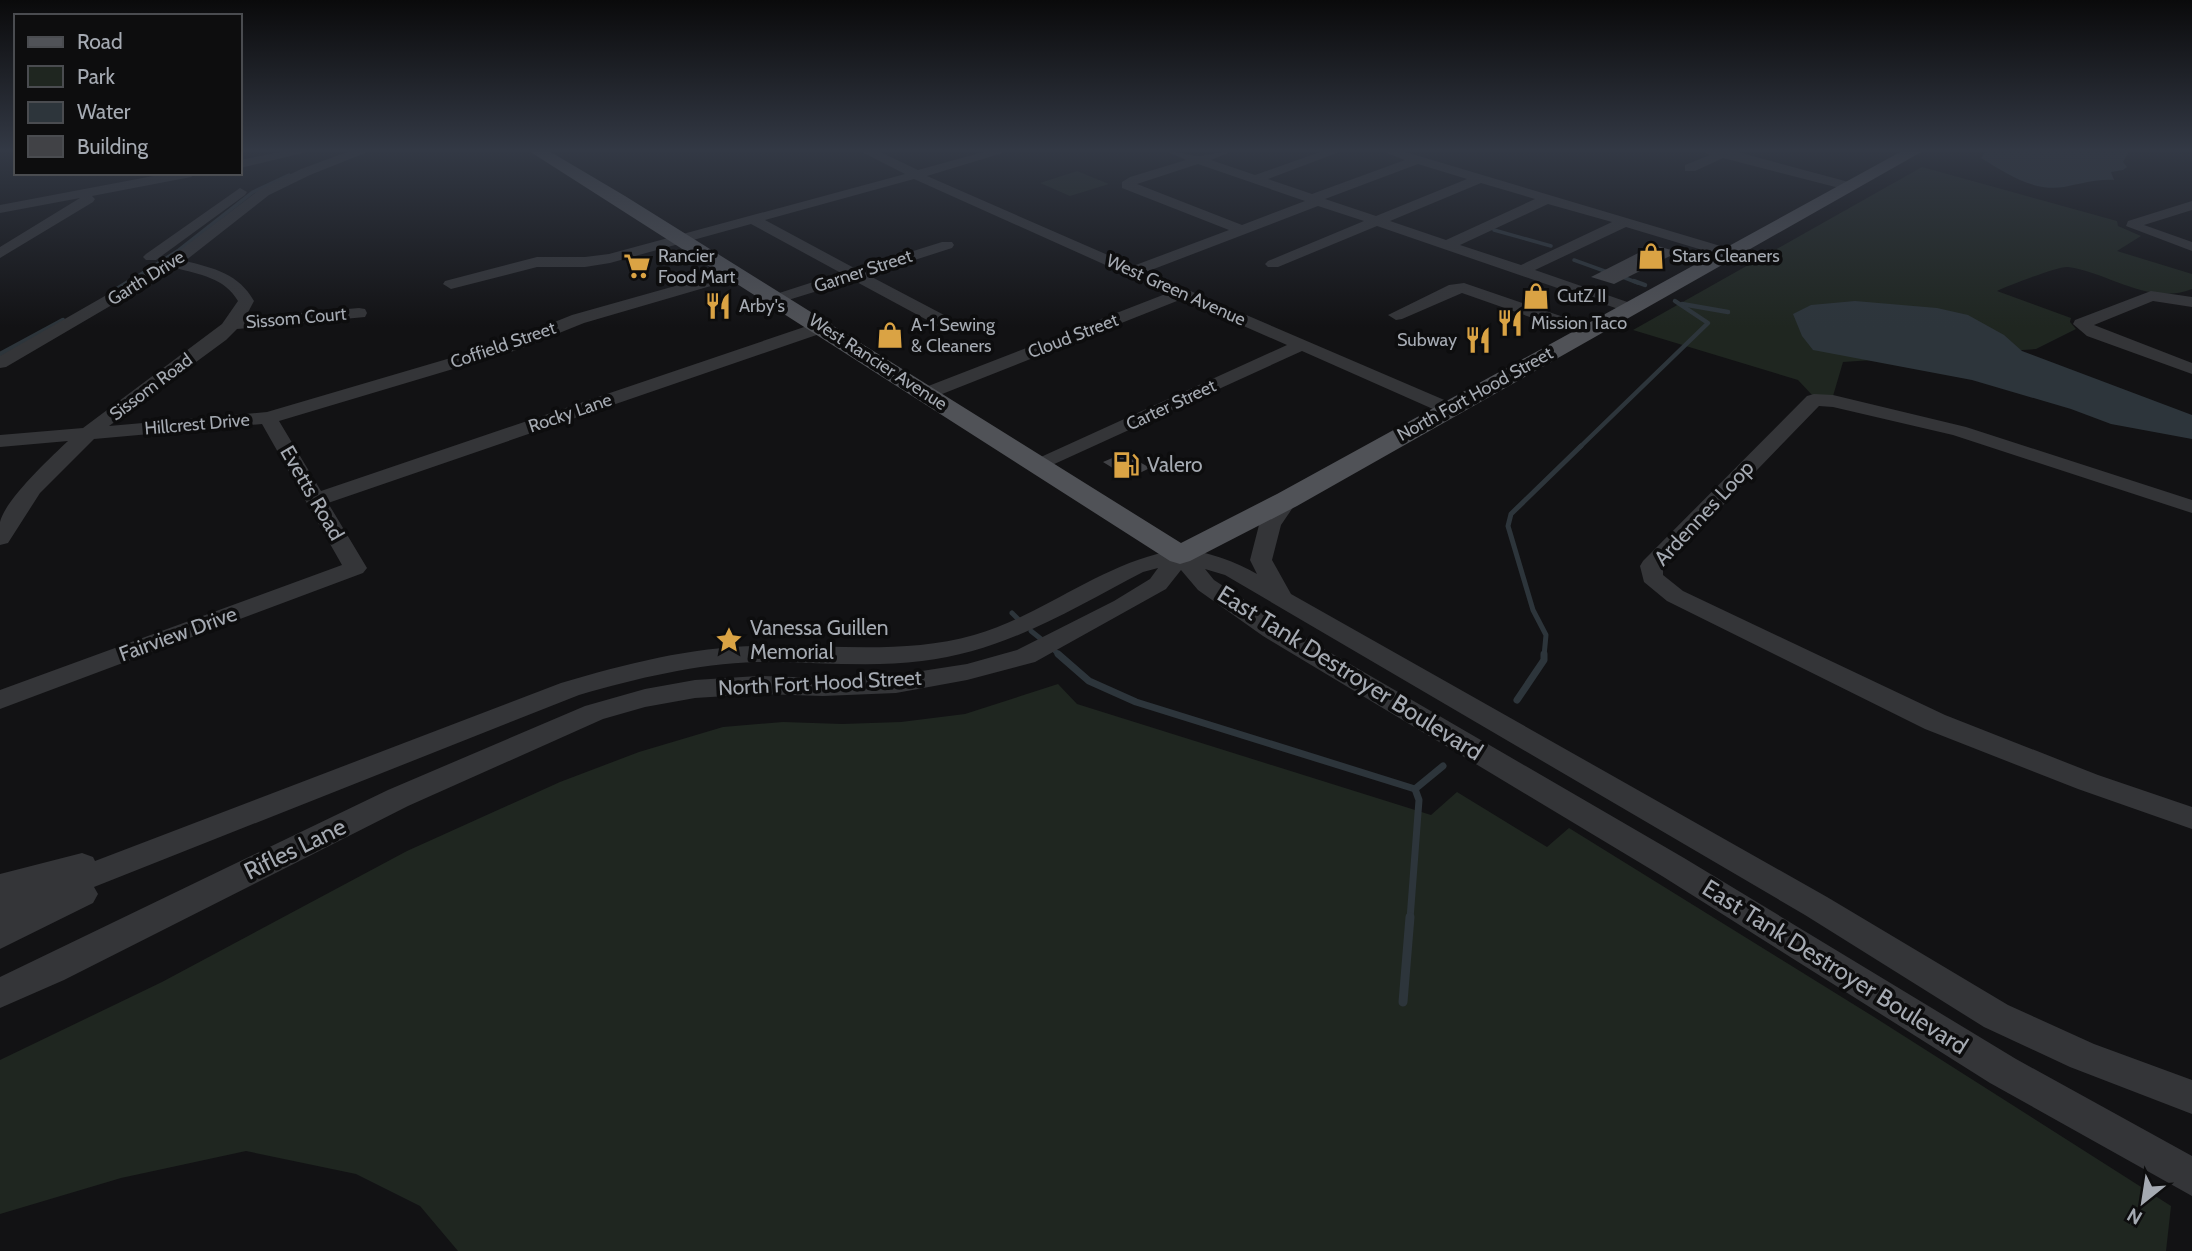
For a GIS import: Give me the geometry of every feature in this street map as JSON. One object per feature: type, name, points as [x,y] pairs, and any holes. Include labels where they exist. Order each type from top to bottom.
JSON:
[{"type":"main road","name":"West Rancier Avenue","points":[[636,209],[825,326],[925,394],[1180,555]]},
{"type":"main road","name":"North Fort Hood Street","points":[[1180,555],[1287,500],[1810,209]]},
{"type":"street","points":[[0,253],[71,209]]},
{"type":"street","points":[[0,345],[135,269],[218,209]]},
{"type":"street","name":"Garth Drive","points":[[0,363],[173,263],[240,209]]},
{"type":"street","points":[[452,284],[537,262],[598,260],[788,209]]},
{"type":"street","name":"West Green Avenue","points":[[994,209],[1449,409]]},
{"type":"street","points":[[1189,209],[1240,229]]},
{"type":"street","points":[[1134,271],[1291,209]]},
{"type":"street","points":[[1342,209],[1630,307]]},
{"type":"street","points":[[1273,264],[1404,209]]},
{"type":"street","points":[[1447,245],[1526,209]]},
{"type":"street","points":[[1580,209],[1729,253]]},
{"type":"street","points":[[2178,209],[2133,224],[2138,230],[2192,247]]},
{"type":"street","points":[[752,219],[959,330]]},
{"type":"street","points":[[1521,271],[1624,222]]},
{"type":"street","name":"Garner Street","points":[[779,298],[947,245]]},
{"type":"street","points":[[173,263],[219,275],[242,292],[246,301],[233,324]]},
{"type":"street","name":"Coffield Street","points":[[268,418],[511,346],[578,319],[738,273]]},
{"type":"street","points":[[1396,315],[1455,288],[1464,288],[1587,331]]},
{"type":"street","name":"Cloud Street","points":[[925,394],[1182,293]]},
{"type":"street","points":[[2192,302],[2151,296],[2081,324],[2093,332],[2192,369]]},
{"type":"street","name":"Sissom Court","points":[[233,324],[359,313]]},
{"type":"street","name":"Sissom Road","points":[[0,538],[33,489],[90,434],[124,404],[233,324]]},
{"type":"street","name":"Rocky Lane","points":[[315,500],[825,326]]},
{"type":"street","name":"Carter Street","points":[[1039,465],[1302,345]]},
{"type":"street","name":"Ardennes Loop","points":[[2192,507],[1959,431],[1833,401],[1814,400],[1651,566],[1652,577],[1675,596],[1935,722],[2088,782],[2192,818]]},
{"type":"street","name":"Hillcrest Drive","points":[[0,441],[268,418]]},
{"type":"street","name":"Evetts Road","points":[[268,418],[355,568]]},
{"type":"street","points":[[1281,598],[1261,560],[1270,525],[1287,500]]},
{"type":"street","name":"East Tank Destroyer Boulevard","points":[[1180,555],[1233,570],[1816,906],[1996,1016],[2083,1056],[2192,1097]]},
{"type":"street","name":"East Tank Destroyer Boulevard","points":[[1180,555],[1206,584],[1272,630],[1673,867],[2003,1071],[2192,1177]]},
{"type":"street","name":"North Fort Hood Street","points":[[569,689],[632,671],[697,658],[757,654],[869,656],[923,653],[979,642],[1024,625],[1135,567],[1180,555]]},
{"type":"street","name":"North Fort Hood Street","points":[[594,712],[645,698],[695,689],[758,685],[823,687],[896,684],[967,672],[1026,656],[1122,606],[1158,584],[1180,555]]},
{"type":"street","name":"Fairview Drive","points":[[0,700],[355,568]]},
{"type":"street","name":"Rifles Lane","points":[[204,832],[569,689]]},
{"type":"street","name":"Rifles Lane","points":[[0,993],[52,970],[398,798],[594,712]]},
{"type":"street","points":[[0,887],[204,832]]},
{"type":"street","points":[[0,899],[204,832]]},
{"type":"street","points":[[0,911],[204,832]]},
{"type":"street","points":[[0,923],[204,832]]},
{"type":"street","points":[[0,936],[204,832]]},
{"type":"green space","points":[[1847,209],[2075,209],[2117,221],[2118,226],[2141,236],[2117,251],[2192,274],[2192,289],[2160,294],[2068,267],[2033,277],[1997,291],[2071,318],[2070,322],[2076,329],[2036,349],[1843,362],[1833,396],[1813,396],[1798,380],[1633,330]]},
{"type":"green space","points":[[1058,684],[1077,704],[1431,815],[1457,792],[1547,847],[1569,828],[1874,1017],[2171,1206],[2166,1251],[458,1251],[420,1206],[356,1174],[246,1151],[121,1178],[0,1214],[0,1060],[162,982],[407,851],[560,782],[639,752],[723,727],[783,722],[901,722],[965,714]]},
{"type":"water","points":[[1855,301],[1937,308],[1968,315],[2004,335],[2022,351],[2192,415],[2192,439],[2111,424],[2071,409],[1972,380],[1813,350],[1802,336],[1793,314],[1811,305]]},
{"type":"building","points":[[1654,245],[1678,252],[1614,284],[1591,277]]},
{"type":"building","name":"Valero","points":[[1124,453],[1150,468],[1129,478],[1103,462]]},
{"type":"waterway","points":[[127,283],[179,250],[231,209]]},
{"type":"waterway","points":[[1494,230],[1551,246]]},
{"type":"waterway","points":[[1574,260],[1610,273]]},
{"type":"waterway","points":[[1620,276],[1638,283]]},
{"type":"waterway","points":[[109,294],[130,281]]},
{"type":"waterway","points":[[1634,281],[1645,285]]},
{"type":"waterway","points":[[1580,447],[1708,323],[1675,301]]},
{"type":"waterway","points":[[1682,304],[1728,312]]},
{"type":"waterway","points":[[0,354],[63,320]]},
{"type":"waterway","points":[[1544,656],[1546,635],[1533,610],[1508,526],[1511,514],[1581,446]]},
{"type":"waterway","points":[[1012,613],[1018,619]]},
{"type":"waterway","points":[[1031,631],[1041,639]]},
{"type":"waterway","points":[[1055,651],[1058,654]]},
{"type":"waterway","points":[[1058,654],[1089,681],[1136,702],[1415,789]]},
{"type":"waterway","points":[[1517,700],[1544,656]]},
{"type":"waterway","points":[[1415,789],[1443,766]]},
{"type":"waterway","points":[[1410,919],[1419,800],[1415,789]]},
{"type":"waterway","points":[[1403,1002],[1410,917]]},
{"type":"place","name":"Stars Cleaners","points":[[1651,256]]},
{"type":"place","name":"Rancier Food Mart","points":[[637,266]]},
{"type":"place","name":"CutZ II","points":[[1536,296]]},
{"type":"place","name":"Arby's","points":[[718,306]]},
{"type":"place","name":"Mission Taco","points":[[1510,323]]},
{"type":"place","name":"A-1 Sewing & Cleaners","points":[[890,335]]},
{"type":"place","name":"Subway","points":[[1478,340]]},
{"type":"place","name":"Valero","points":[[1126,465]]},
{"type":"place","name":"Vanessa Guillen Memorial","points":[[729,640]]}]
